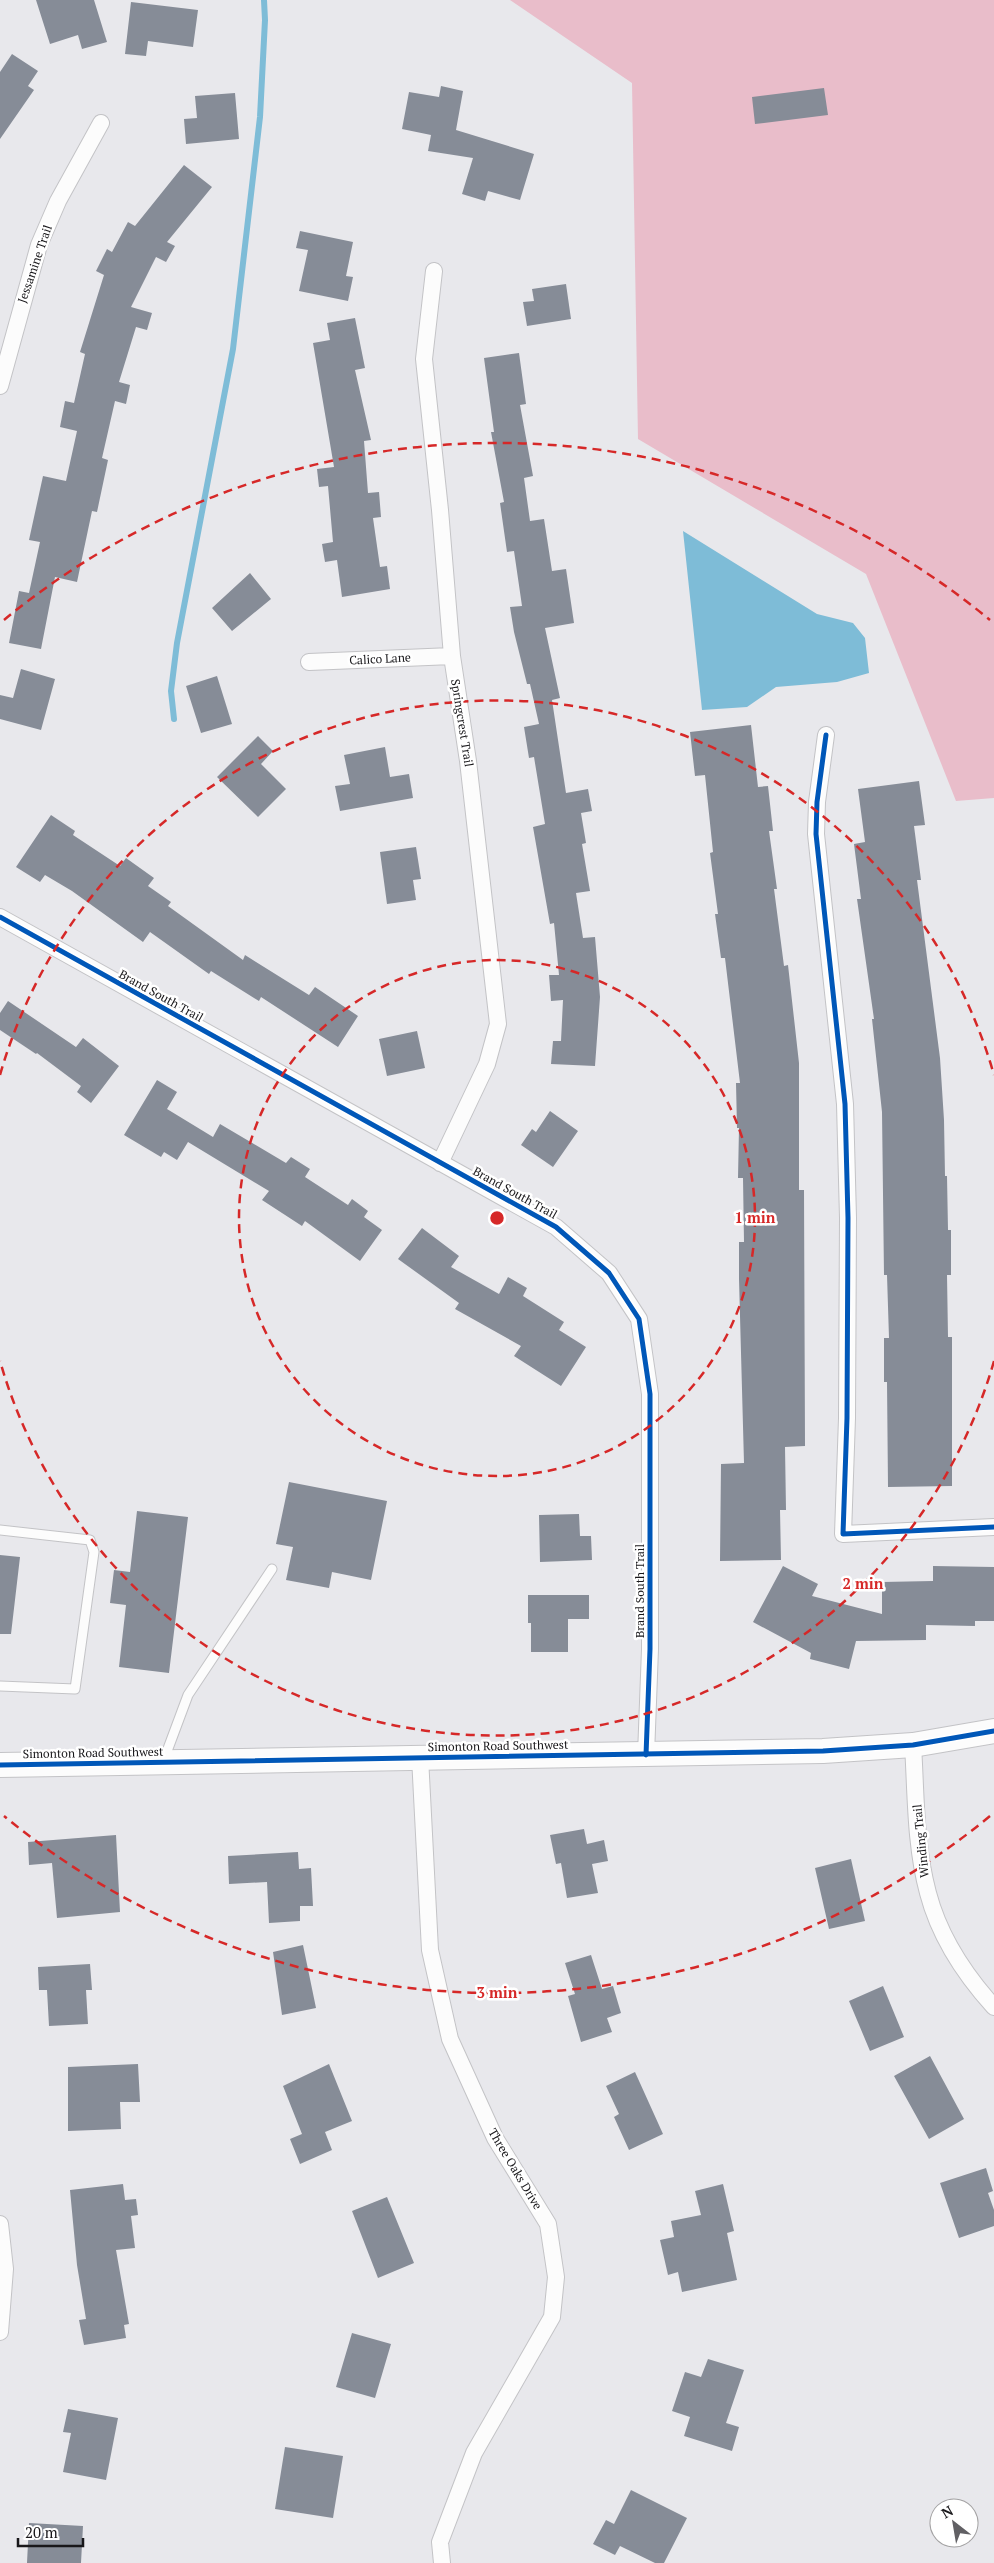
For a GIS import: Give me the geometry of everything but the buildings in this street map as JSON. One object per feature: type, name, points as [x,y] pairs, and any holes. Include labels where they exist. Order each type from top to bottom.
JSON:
[{"type":"street","name":"Jessamine Trail","points":[[0,386],[39,245],[58,202],[102,123]]},
{"type":"street","name":"Springcrest Trail","points":[[434,271],[424,359],[440,510],[452,656],[468,761],[498,1024],[487,1064],[440,1163]]},
{"type":"street","name":"Calico Lane","points":[[309,662],[452,656]]},
{"type":"street","points":[[826,735],[817,802],[816,834],[845,1104],[848,1218],[847,1418],[843,1534],[994,1527]]},
{"type":"street","name":"Brand South Trail","points":[[0,917],[556,1227],[609,1273],[639,1319],[650,1394],[650,1649],[646,1755]]},
{"type":"street","name":"Simonton Road Southwest","points":[[0,1765],[823,1751],[913,1745],[994,1731]]},
{"type":"street","name":"Winding Trail","points":[[913,1745],[920,1856],[928,1894],[954,1952],[967,1975],[994,2008]]},
{"type":"street","name":"Three Oaks Drive","points":[[420,1757],[430,1950],[450,2039],[495,2138],[548,2224],[556,2277],[552,2317],[474,2453],[440,2542],[442,2563]]},
{"type":"street","points":[[0,2224],[5,2269],[0,2332]]},
{"type":"lane","points":[[0,1530],[90,1540],[94,1552],[74,1689],[0,1686]]},
{"type":"lane","points":[[163,1762],[188,1695],[272,1569]]},
{"type":"shaded area","points":[[510,0],[994,0],[994,798],[956,801],[866,574],[638,439],[632,83]]},
{"type":"water","points":[[683,531],[817,614],[853,623],[865,638],[869,673],[837,682],[776,687],[747,707],[702,710]]},
{"type":"waterway","points":[[174,719],[171,691],[177,643],[233,349],[260,117],[265,20],[264,0]]},
{"type":"cycle path","points":[[826,735],[817,802],[816,834],[845,1104],[848,1218],[847,1418],[843,1534],[994,1527]]},
{"type":"cycle path","points":[[0,917],[556,1227],[609,1273],[639,1319],[650,1394],[650,1649],[646,1755]]},
{"type":"cycle path","points":[[0,1765],[823,1751],[913,1745],[994,1731]]}]
